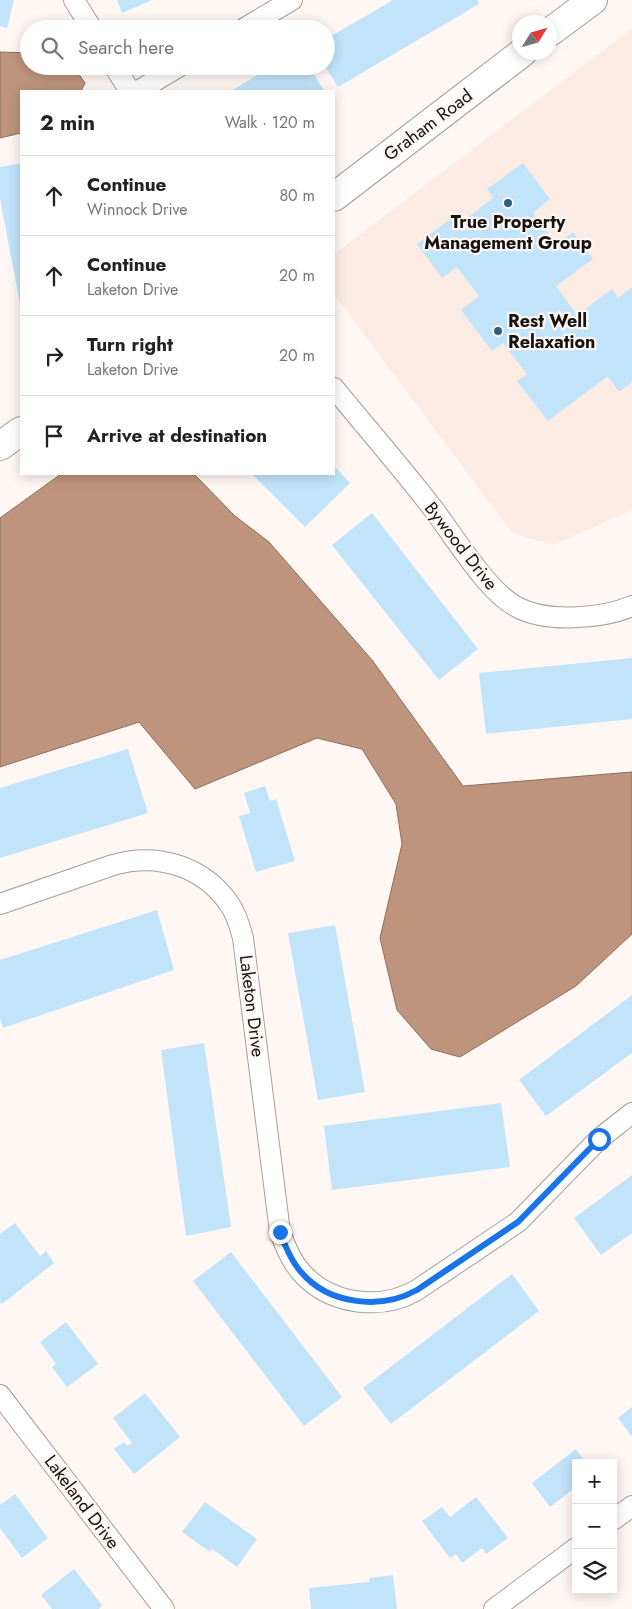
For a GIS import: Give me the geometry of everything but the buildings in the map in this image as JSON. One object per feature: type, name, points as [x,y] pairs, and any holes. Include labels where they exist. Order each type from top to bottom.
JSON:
[{"type":"street","points":[[74,0],[86,20]]},
{"type":"street","points":[[258,20],[292,0]]},
{"type":"street","points":[[557,27],[593,0]]},
{"type":"street","name":"Graham Road","points":[[335,196],[513,60]]},
{"type":"street","points":[[120,75],[129,90]]},
{"type":"street","points":[[140,90],[165,75]]},
{"type":"street","name":"Bywood Drive","points":[[335,389],[431,506],[488,582],[504,599],[527,612],[558,618],[606,613],[632,606]]},
{"type":"street","points":[[0,446],[20,432]]},
{"type":"street","name":"Laketon Drive","points":[[0,904],[113,865],[146,860],[157,860],[179,865],[208,881],[224,897],[236,916],[243,938],[278,1220],[284,1242],[294,1263],[301,1272],[319,1287],[340,1298],[350,1301],[376,1302],[399,1298],[411,1293],[518,1222],[599,1139],[632,1113]]},
{"type":"street","name":"Lakeland Drive","points":[[0,1395],[164,1609]]},
{"type":"street","points":[[617,1517],[632,1506]]},
{"type":"street","points":[[494,1609],[575,1549]]},
{"type":"shaded area","points":[[632,29],[632,510],[553,545],[512,533],[335,295],[335,253]]},
{"type":"shaded area","points":[[0,52],[20,53],[20,75],[79,75],[85,83],[82,90],[20,90],[20,133],[0,138]]},
{"type":"shaded area","points":[[60,475],[195,475],[235,516],[269,542],[372,660],[463,786],[632,772],[632,934],[576,986],[460,1057],[431,1049],[397,1010],[380,938],[402,844],[396,804],[362,749],[317,738],[195,789],[139,722],[0,767],[0,518]]},
{"type":"place","name":"True Property Management Group","points":[[508,203]]},
{"type":"place","name":"Rest Well Relaxation","points":[[498,331]]},
{"type":"route","points":[[280,1232],[294,1263],[309,1281],[340,1298],[350,1301],[376,1302],[406,1296],[518,1222],[599,1139]]}]
